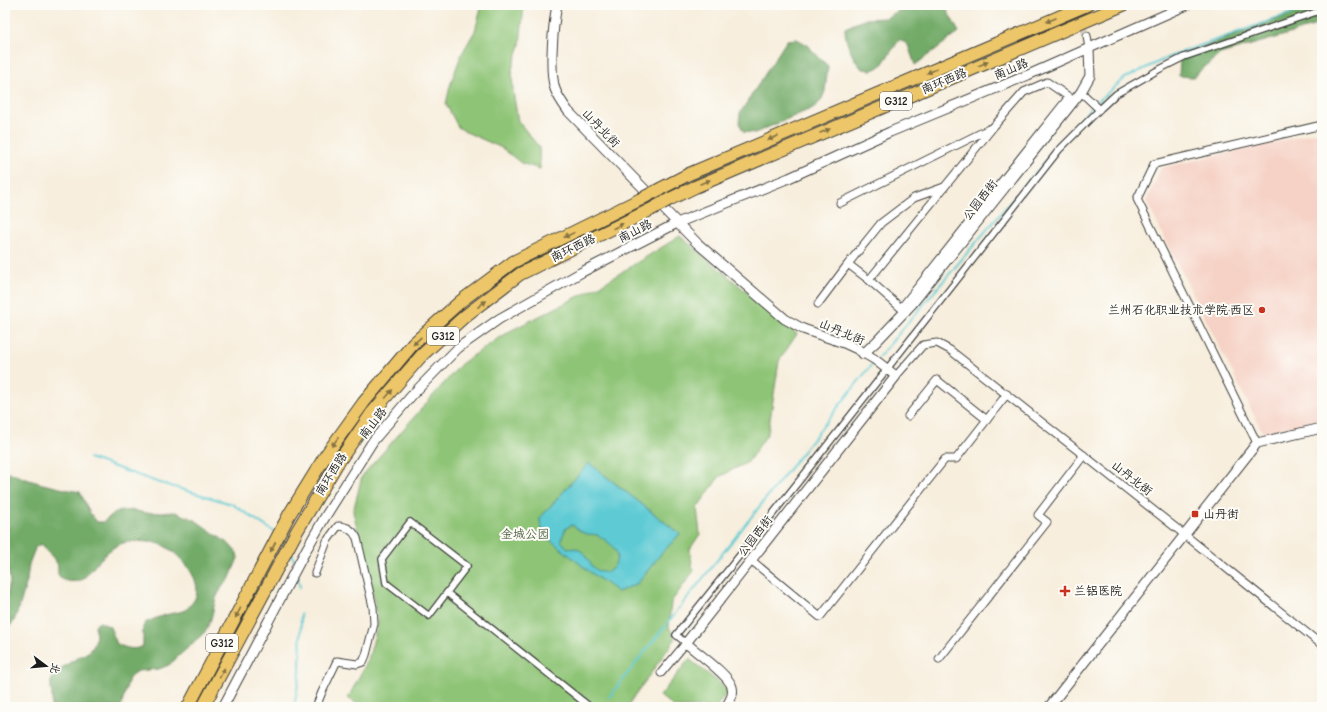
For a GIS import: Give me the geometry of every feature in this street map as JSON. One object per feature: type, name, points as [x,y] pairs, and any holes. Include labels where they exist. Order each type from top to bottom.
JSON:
[{"type":"highway","name":"南环西路","points":[[188,707],[289,515],[326,455],[364,402],[413,344],[461,301],[513,262],[689,174],[1087,5]]},
{"type":"highway","name":"南环西路","points":[[203,707],[297,531],[337,464],[372,413],[422,355],[465,316],[520,274],[702,183],[1123,5]]},
{"type":"street","name":"山丹北街","points":[[557,5],[553,26],[553,81],[562,103],[568,111],[697,243],[785,318],[803,328],[844,343],[874,359],[896,376],[923,345],[937,344],[950,350],[1322,645]]},
{"type":"street","name":"南山路","points":[[224,707],[306,550],[373,440],[413,394],[458,348],[498,319],[582,272],[677,223],[789,178],[890,132],[1187,5]]},
{"type":"street","points":[[726,707],[732,698],[732,685],[722,674],[676,635],[794,488],[885,368],[1059,150],[1098,108],[1116,94],[1184,57],[1322,10]]},
{"type":"street","points":[[1087,36],[1089,48]]},
{"type":"street","name":"公园西街","points":[[863,354],[876,342],[1084,94],[1090,76],[1089,48]]},
{"type":"street","points":[[848,264],[870,280],[903,310],[1069,97],[1047,82],[1024,92],[944,187],[870,280]]},
{"type":"street","points":[[1084,94],[1098,108]]},
{"type":"street","points":[[1257,443],[1137,199],[1154,164],[1322,125]]},
{"type":"street","points":[[840,203],[994,126]]},
{"type":"street","points":[[818,304],[881,223],[914,198],[944,187]]},
{"type":"street","name":"公园西街","points":[[686,643],[896,376]]},
{"type":"street","points":[[908,416],[937,380],[987,420]]},
{"type":"street","points":[[751,560],[820,616],[945,458],[956,459],[1007,394]]},
{"type":"street","points":[[1049,707],[1257,443],[1322,428]]},
{"type":"street","points":[[939,659],[1048,522],[1038,514],[1084,455]]},
{"type":"street","points":[[410,522],[467,566],[447,593],[429,616],[386,583],[382,559],[410,522]]},
{"type":"street","points":[[315,573],[327,541],[338,526],[346,527],[355,535],[373,607],[374,624],[363,662],[357,664],[337,661],[316,707]]},
{"type":"street","points":[[315,534],[327,541]]},
{"type":"street","points":[[447,593],[590,707]]},
{"type":"street","points":[[661,673],[686,643]]},
{"type":"shaded area","name":"兰州石化职业技术学院·西区","points":[[1322,131],[1322,419],[1263,433],[1146,201],[1161,168]]},
{"type":"green space","points":[[482,5],[524,5],[520,45],[512,69],[513,91],[518,121],[539,147],[540,169],[521,163],[502,148],[458,127],[446,104],[450,86],[461,55],[475,31]]},
{"type":"green space","points":[[908,5],[944,5],[959,32],[915,65],[908,45],[900,39],[881,66],[872,70],[862,69],[850,50],[846,39],[845,28],[865,19],[886,18]]},
{"type":"green space","points":[[1314,5],[1322,5],[1322,23],[1220,54],[1193,77],[1179,76],[1180,56]]},
{"type":"green space","points":[[797,39],[806,44],[828,66],[825,91],[821,101],[813,108],[755,133],[744,132],[739,123],[740,113],[787,40]]},
{"type":"green space","name":"金城公园","points":[[680,236],[797,334],[779,361],[768,433],[748,462],[719,477],[697,508],[700,534],[690,549],[693,572],[671,602],[669,627],[675,639],[627,707],[362,707],[348,698],[368,660],[378,624],[370,576],[353,512],[362,476],[461,364],[506,333],[601,285]]},
{"type":"green space","points":[[5,470],[32,481],[80,492],[90,513],[97,522],[103,522],[116,512],[122,511],[133,510],[145,513],[175,512],[195,520],[229,544],[237,553],[238,558],[229,580],[222,587],[216,598],[211,619],[206,631],[169,665],[159,669],[138,671],[129,678],[121,707],[51,707],[51,682],[53,677],[62,668],[90,651],[95,642],[95,625],[100,622],[110,627],[117,644],[130,648],[140,648],[143,646],[143,627],[145,623],[162,616],[183,611],[192,603],[196,595],[197,587],[194,578],[183,561],[160,544],[127,542],[113,548],[83,579],[73,582],[65,581],[58,574],[57,563],[42,544],[36,546],[29,564],[27,581],[20,605],[14,621],[5,632],[5,603],[10,581],[6,560]]},
{"type":"green space","points":[[689,659],[729,690],[716,707],[674,707],[660,696]]},
{"type":"water","points":[[589,463],[680,534],[660,555],[638,583],[618,592],[590,572],[544,535],[540,518]],"holes":[[[572,525],[584,533],[597,535],[614,548],[617,557],[612,569],[604,572],[599,571],[593,567],[581,551],[564,545],[561,540],[566,528]]]},
{"type":"waterway","points":[[1096,103],[1125,78],[1169,57],[1313,5]]},
{"type":"waterway","points":[[878,358],[1092,106]]},
{"type":"waterway","points":[[609,697],[873,363]]},
{"type":"waterway","points":[[89,458],[157,482],[232,504],[276,533]]},
{"type":"waterway","points":[[291,552],[295,563]]},
{"type":"waterway","points":[[297,574],[300,588]]},
{"type":"waterway","points":[[294,707],[300,673],[301,614]]},
{"type":"tunnel","points":[[1073,7],[1087,36]]},
{"type":"place","name":"兰州石化职业技术学院·西区","points":[[1262,310]]},
{"type":"place","name":"山丹街","points":[[1195,514]]},
{"type":"place","name":"兰铝医院","points":[[1065,591]]}]
